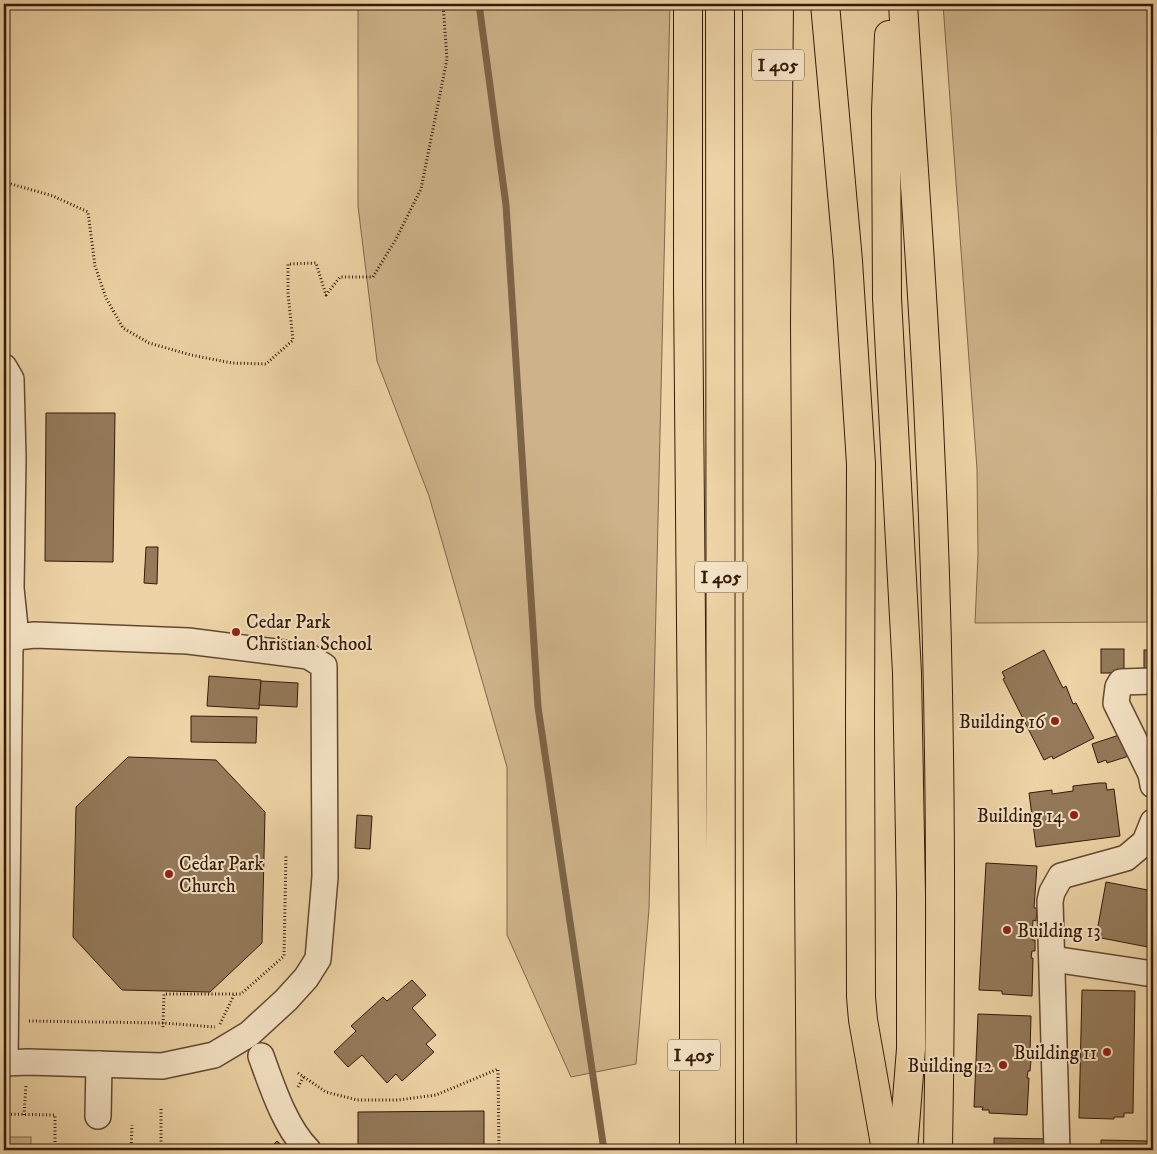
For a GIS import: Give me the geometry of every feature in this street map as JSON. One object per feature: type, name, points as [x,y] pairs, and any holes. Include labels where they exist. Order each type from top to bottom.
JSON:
[{"type":"highway","name":"I 405","points":[[688,4],[694,1150]]},
{"type":"highway","name":"I 405","points":[[720,4],[721,1150]]},
{"type":"highway","name":"I 405","points":[[757,4],[758,1150]]},
{"type":"highway","name":"I 405","points":[[779,4],[776,322],[782,1150]]},
{"type":"highway","points":[[826,4],[848,261],[861,464],[860,969],[863,1020],[886,1150]]},
{"type":"highway","points":[[891,4],[886,111],[887,298],[907,673],[911,894],[911,1048],[903,1150]]},
{"type":"highway","points":[[903,4],[930,446],[936,631],[940,992],[938,1145]]},
{"type":"highway","points":[[681,1150],[694,960]]},
{"type":"lane","points":[[4,367],[11,379],[13,458],[7,588],[16,637],[10,646],[12,1062],[162,1066],[214,1055],[249,1034],[286,1000],[306,978],[318,959],[325,877],[324,666],[308,656],[188,641],[35,635],[16,637]]},
{"type":"lane","points":[[1153,681],[1121,682],[1118,687],[1116,703],[1151,774],[1153,785]]},
{"type":"lane","points":[[1056,1150],[1050,901],[1052,892],[1061,876],[1126,858],[1145,842],[1153,822]]},
{"type":"lane","points":[[1052,959],[1153,974]]},
{"type":"lane","points":[[261,1056],[276,1098],[288,1122],[308,1150]]},
{"type":"lane","points":[[98,1116],[100,1064]]},
{"type":"path","points":[[4,182],[53,196],[88,212],[95,266],[106,298],[123,328],[149,342],[192,355],[232,363],[266,364],[293,340],[288,294],[288,264],[316,263],[326,295],[340,277],[372,276],[396,239],[421,189],[447,59],[442,4]]},
{"type":"path","points":[[163,1025],[164,994],[234,995],[243,993],[284,956],[286,854]]},
{"type":"path","points":[[29,1021],[218,1027],[234,995]]},
{"type":"path","points":[[12,1062],[24,1114]]},
{"type":"path","points":[[298,1073],[326,1092],[357,1100],[398,1100],[436,1095],[498,1069],[499,1150]]},
{"type":"path","points":[[161,1109],[161,1150]]},
{"type":"path","points":[[4,1114],[55,1115],[55,1150]]},
{"type":"path","points":[[131,1150],[132,1125]]},
{"type":"shaded area","points":[[358,4],[670,4],[649,909],[636,1064],[571,1077],[507,935],[507,767],[429,496],[377,361],[358,206]]},
{"type":"shaded area","points":[[943,4],[1153,4],[1153,622],[975,623],[978,555],[977,469]]},
{"type":"shaded area","points":[[4,1137],[31,1137],[31,1150],[4,1150]]},
{"type":"building","points":[[46,413],[115,413],[113,562],[45,561]]},
{"type":"building","points":[[146,547],[158,547],[157,584],[144,583]]},
{"type":"building","points":[[1101,649],[1124,649],[1124,673],[1101,673]]},
{"type":"building","name":"Building 16","points":[[1044,650],[1063,688],[1066,686],[1073,704],[1076,703],[1094,738],[1053,759],[1052,756],[1044,760],[1003,679],[1005,678],[1002,672]]},
{"type":"building","points":[[1144,650],[1153,650],[1153,670],[1144,670]]},
{"type":"building","points":[[209,676],[261,680],[259,709],[207,706]]},
{"type":"building","points":[[261,681],[298,683],[297,707],[259,705]]},
{"type":"building","points":[[191,716],[257,717],[256,743],[191,742]]},
{"type":"building","points":[[1122,734],[1129,756],[1107,763],[1106,760],[1098,763],[1092,744]]},
{"type":"building","name":"Cedar Park Church","points":[[128,757],[216,760],[265,812],[262,943],[210,992],[122,990],[73,937],[76,807]]},
{"type":"building","name":"Building 14","points":[[1106,783],[1107,790],[1114,789],[1120,836],[1036,847],[1029,793],[1052,790],[1052,794],[1073,791],[1073,786]]},
{"type":"building","points":[[357,815],[372,816],[370,849],[355,848]]},
{"type":"building","name":"Building 13","points":[[986,863],[1037,866],[1034,908],[1037,908],[1036,921],[1033,920],[1032,940],[1035,940],[1035,951],[1032,951],[1031,958],[1033,958],[1032,996],[1002,994],[1002,991],[979,990]]},
{"type":"building","points":[[1106,882],[1153,891],[1153,948],[1096,937]]},
{"type":"building","points":[[412,980],[426,995],[412,1008],[436,1035],[426,1044],[434,1052],[402,1081],[396,1074],[387,1083],[362,1055],[348,1067],[334,1052],[356,1031],[351,1026],[383,997],[387,1001]]},
{"type":"building","name":"Building 11","points":[[1082,990],[1135,991],[1133,1113],[1124,1113],[1124,1117],[1114,1117],[1114,1119],[1079,1118]]},
{"type":"building","name":"Building 12","points":[[978,1014],[1031,1016],[1030,1053],[1028,1053],[1028,1059],[1031,1060],[1027,1078],[1029,1078],[1027,1115],[989,1113],[989,1110],[982,1110],[983,1107],[974,1107]]},
{"type":"building","points":[[484,1111],[484,1150],[358,1150],[358,1112]]},
{"type":"building","points":[[994,1138],[1052,1139],[1052,1150],[994,1150]]},
{"type":"building","points":[[1101,1140],[1149,1141],[1149,1149],[1153,1150],[1101,1150]]},
{"type":"building","points":[[277,1141],[287,1150],[268,1150]]},
{"type":"waterway","points":[[479,4],[506,205],[538,707],[604,1150]]},
{"type":"place","name":"Cedar Park Christian School","points":[[236,632]]},
{"type":"place","name":"Building 16","points":[[1055,721]]},
{"type":"place","name":"Building 14","points":[[1074,815]]},
{"type":"place","name":"Cedar Park Church","points":[[169,874]]},
{"type":"place","name":"Building 13","points":[[1007,930]]},
{"type":"place","name":"Building 11","points":[[1107,1052]]},
{"type":"place","name":"Building 12","points":[[1003,1065]]}]
